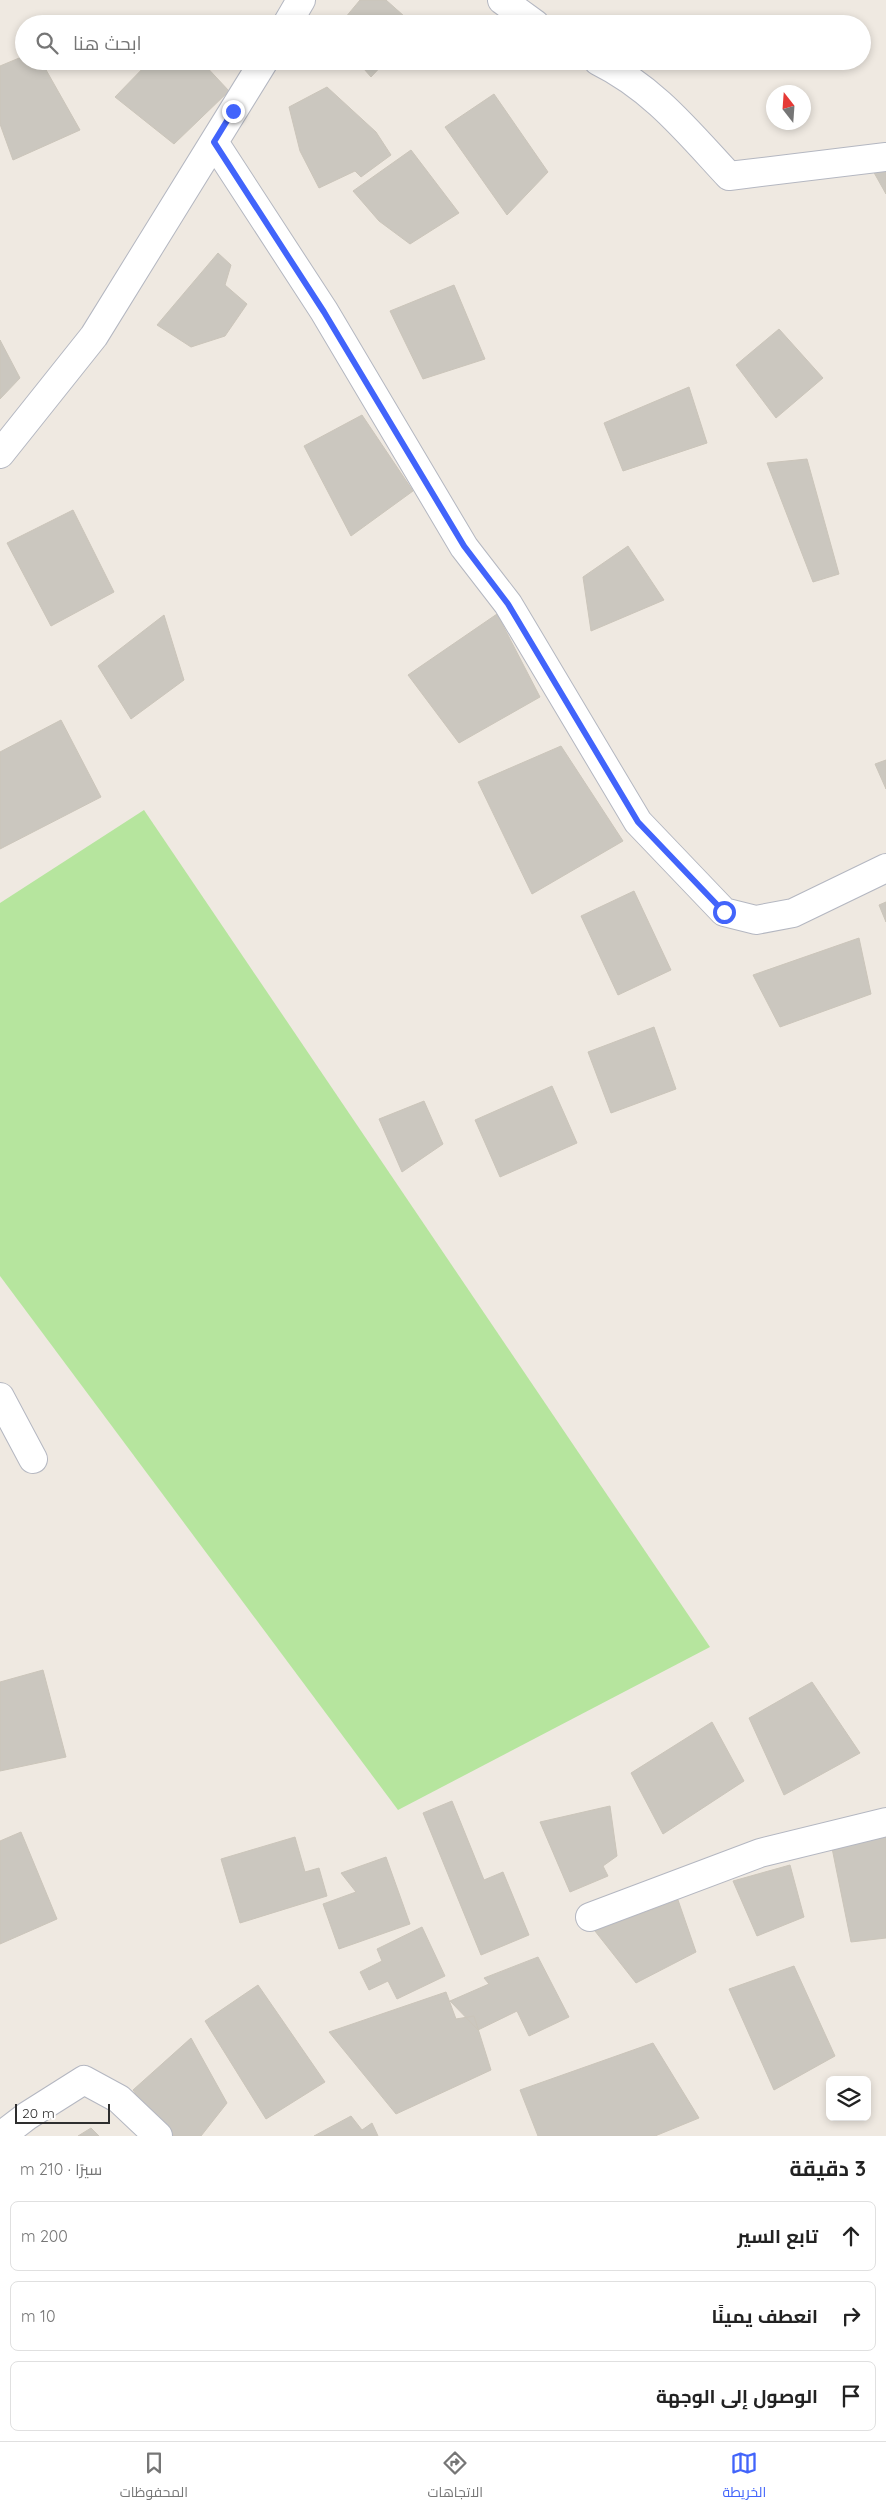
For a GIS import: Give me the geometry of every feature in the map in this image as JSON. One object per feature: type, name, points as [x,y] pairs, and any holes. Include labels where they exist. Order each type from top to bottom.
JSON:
[{"type":"street","points":[[292,15],[301,0]]},
{"type":"street","points":[[502,0],[523,15]]},
{"type":"street","points":[[0,454],[94,336],[258,70]]},
{"type":"street","points":[[616,70],[657,100],[729,176],[886,157]]},
{"type":"street","points":[[214,142],[324,312],[464,546],[508,604],[638,822],[724,912],[756,920],[793,913],[886,868]]},
{"type":"street","points":[[0,1397],[32,1459]]},
{"type":"street","points":[[590,1917],[760,1853],[886,1822]]},
{"type":"street","points":[[1,2136],[84,2080],[119,2099],[158,2136]]},
{"type":"green space","points":[[144,810],[710,1647],[398,1810],[0,1276],[0,903]]},
{"type":"building","points":[[360,0],[386,0],[403,15],[348,15]]},
{"type":"building","points":[[15,60],[15,70],[46,70],[80,130],[13,160],[0,124],[0,66]]},
{"type":"building","points":[[141,70],[209,70],[229,91],[174,144],[115,97]]},
{"type":"building","points":[[365,70],[378,70],[371,77]]},
{"type":"building","points":[[327,87],[376,132],[391,155],[361,177],[355,171],[319,188],[300,151],[289,107]]},
{"type":"building","points":[[494,94],[548,172],[507,215],[445,127]]},
{"type":"building","points":[[411,150],[459,213],[410,244],[379,221],[353,191]]},
{"type":"building","points":[[886,161],[886,194],[872,169]]},
{"type":"building","points":[[218,253],[231,265],[225,285],[247,304],[225,336],[191,347],[157,325]]},
{"type":"building","points":[[454,285],[485,359],[423,379],[390,311]]},
{"type":"building","points":[[779,329],[823,378],[776,418],[736,365]]},
{"type":"building","points":[[0,340],[20,378],[0,399]]},
{"type":"building","points":[[689,387],[707,443],[623,471],[604,423]]},
{"type":"building","points":[[362,415],[413,491],[351,536],[304,446]]},
{"type":"building","points":[[807,459],[839,574],[813,582],[767,463]]},
{"type":"building","points":[[73,510],[114,592],[51,626],[7,543]]},
{"type":"building","points":[[628,546],[664,600],[591,631],[583,577]]},
{"type":"building","points":[[497,614],[540,697],[459,743],[408,675]]},
{"type":"building","points":[[164,615],[184,680],[131,719],[98,666]]},
{"type":"building","points":[[61,720],[101,797],[0,849],[0,752]]},
{"type":"building","points":[[561,746],[623,841],[532,894],[478,782]]},
{"type":"building","points":[[886,760],[886,789],[875,764]]},
{"type":"building","points":[[634,891],[671,970],[618,995],[581,916]]},
{"type":"building","points":[[886,902],[886,922],[879,905]]},
{"type":"building","points":[[859,938],[871,994],[780,1027],[753,975]]},
{"type":"building","points":[[654,1027],[676,1089],[611,1113],[588,1052]]},
{"type":"building","points":[[552,1086],[577,1143],[500,1177],[475,1120]]},
{"type":"building","points":[[424,1101],[443,1144],[402,1172],[379,1119]]},
{"type":"building","points":[[43,1670],[66,1757],[0,1771],[0,1682]]},
{"type":"building","points":[[812,1682],[860,1753],[784,1795],[749,1718]]},
{"type":"building","points":[[712,1722],[744,1781],[663,1834],[631,1773]]},
{"type":"building","points":[[452,1801],[484,1880],[503,1872],[529,1935],[481,1955],[423,1813]]},
{"type":"building","points":[[610,1806],[617,1856],[603,1866],[608,1876],[570,1892],[540,1822]]},
{"type":"building","points":[[21,1832],[57,1919],[0,1944],[0,1841]]},
{"type":"building","points":[[886,1836],[886,1938],[851,1942],[832,1848]]},
{"type":"building","points":[[295,1837],[305,1872],[319,1868],[327,1896],[240,1923],[221,1859]]},
{"type":"building","points":[[386,1857],[410,1924],[339,1949],[323,1904],[356,1892],[341,1873]]},
{"type":"building","points":[[790,1865],[804,1917],[757,1936],[733,1881]]},
{"type":"building","points":[[678,1900],[696,1952],[636,1983],[595,1931]]},
{"type":"building","points":[[422,1927],[445,1976],[397,1999],[388,1981],[369,1990],[360,1972],[382,1961],[377,1949]]},
{"type":"building","points":[[538,1957],[569,2017],[529,2036],[517,2011],[478,2030],[450,2001],[489,1984],[484,1978]]},
{"type":"building","points":[[794,1966],[835,2056],[774,2090],[729,1989]]},
{"type":"building","points":[[258,1985],[325,2082],[266,2119],[205,2021]]},
{"type":"building","points":[[446,1992],[456,2019],[474,2016],[491,2070],[396,2114],[329,2032]]},
{"type":"building","points":[[191,2038],[227,2103],[201,2136],[166,2136],[133,2090]]},
{"type":"building","points":[[653,2043],[699,2118],[655,2136],[538,2136],[520,2090]]},
{"type":"building","points":[[351,2116],[362,2130],[372,2123],[378,2136],[314,2136]]},
{"type":"building","points":[[91,2128],[99,2136],[78,2136]]},
{"type":"route","points":[[233,111],[214,142],[324,312],[464,546],[508,604],[638,822],[724,912]]}]
